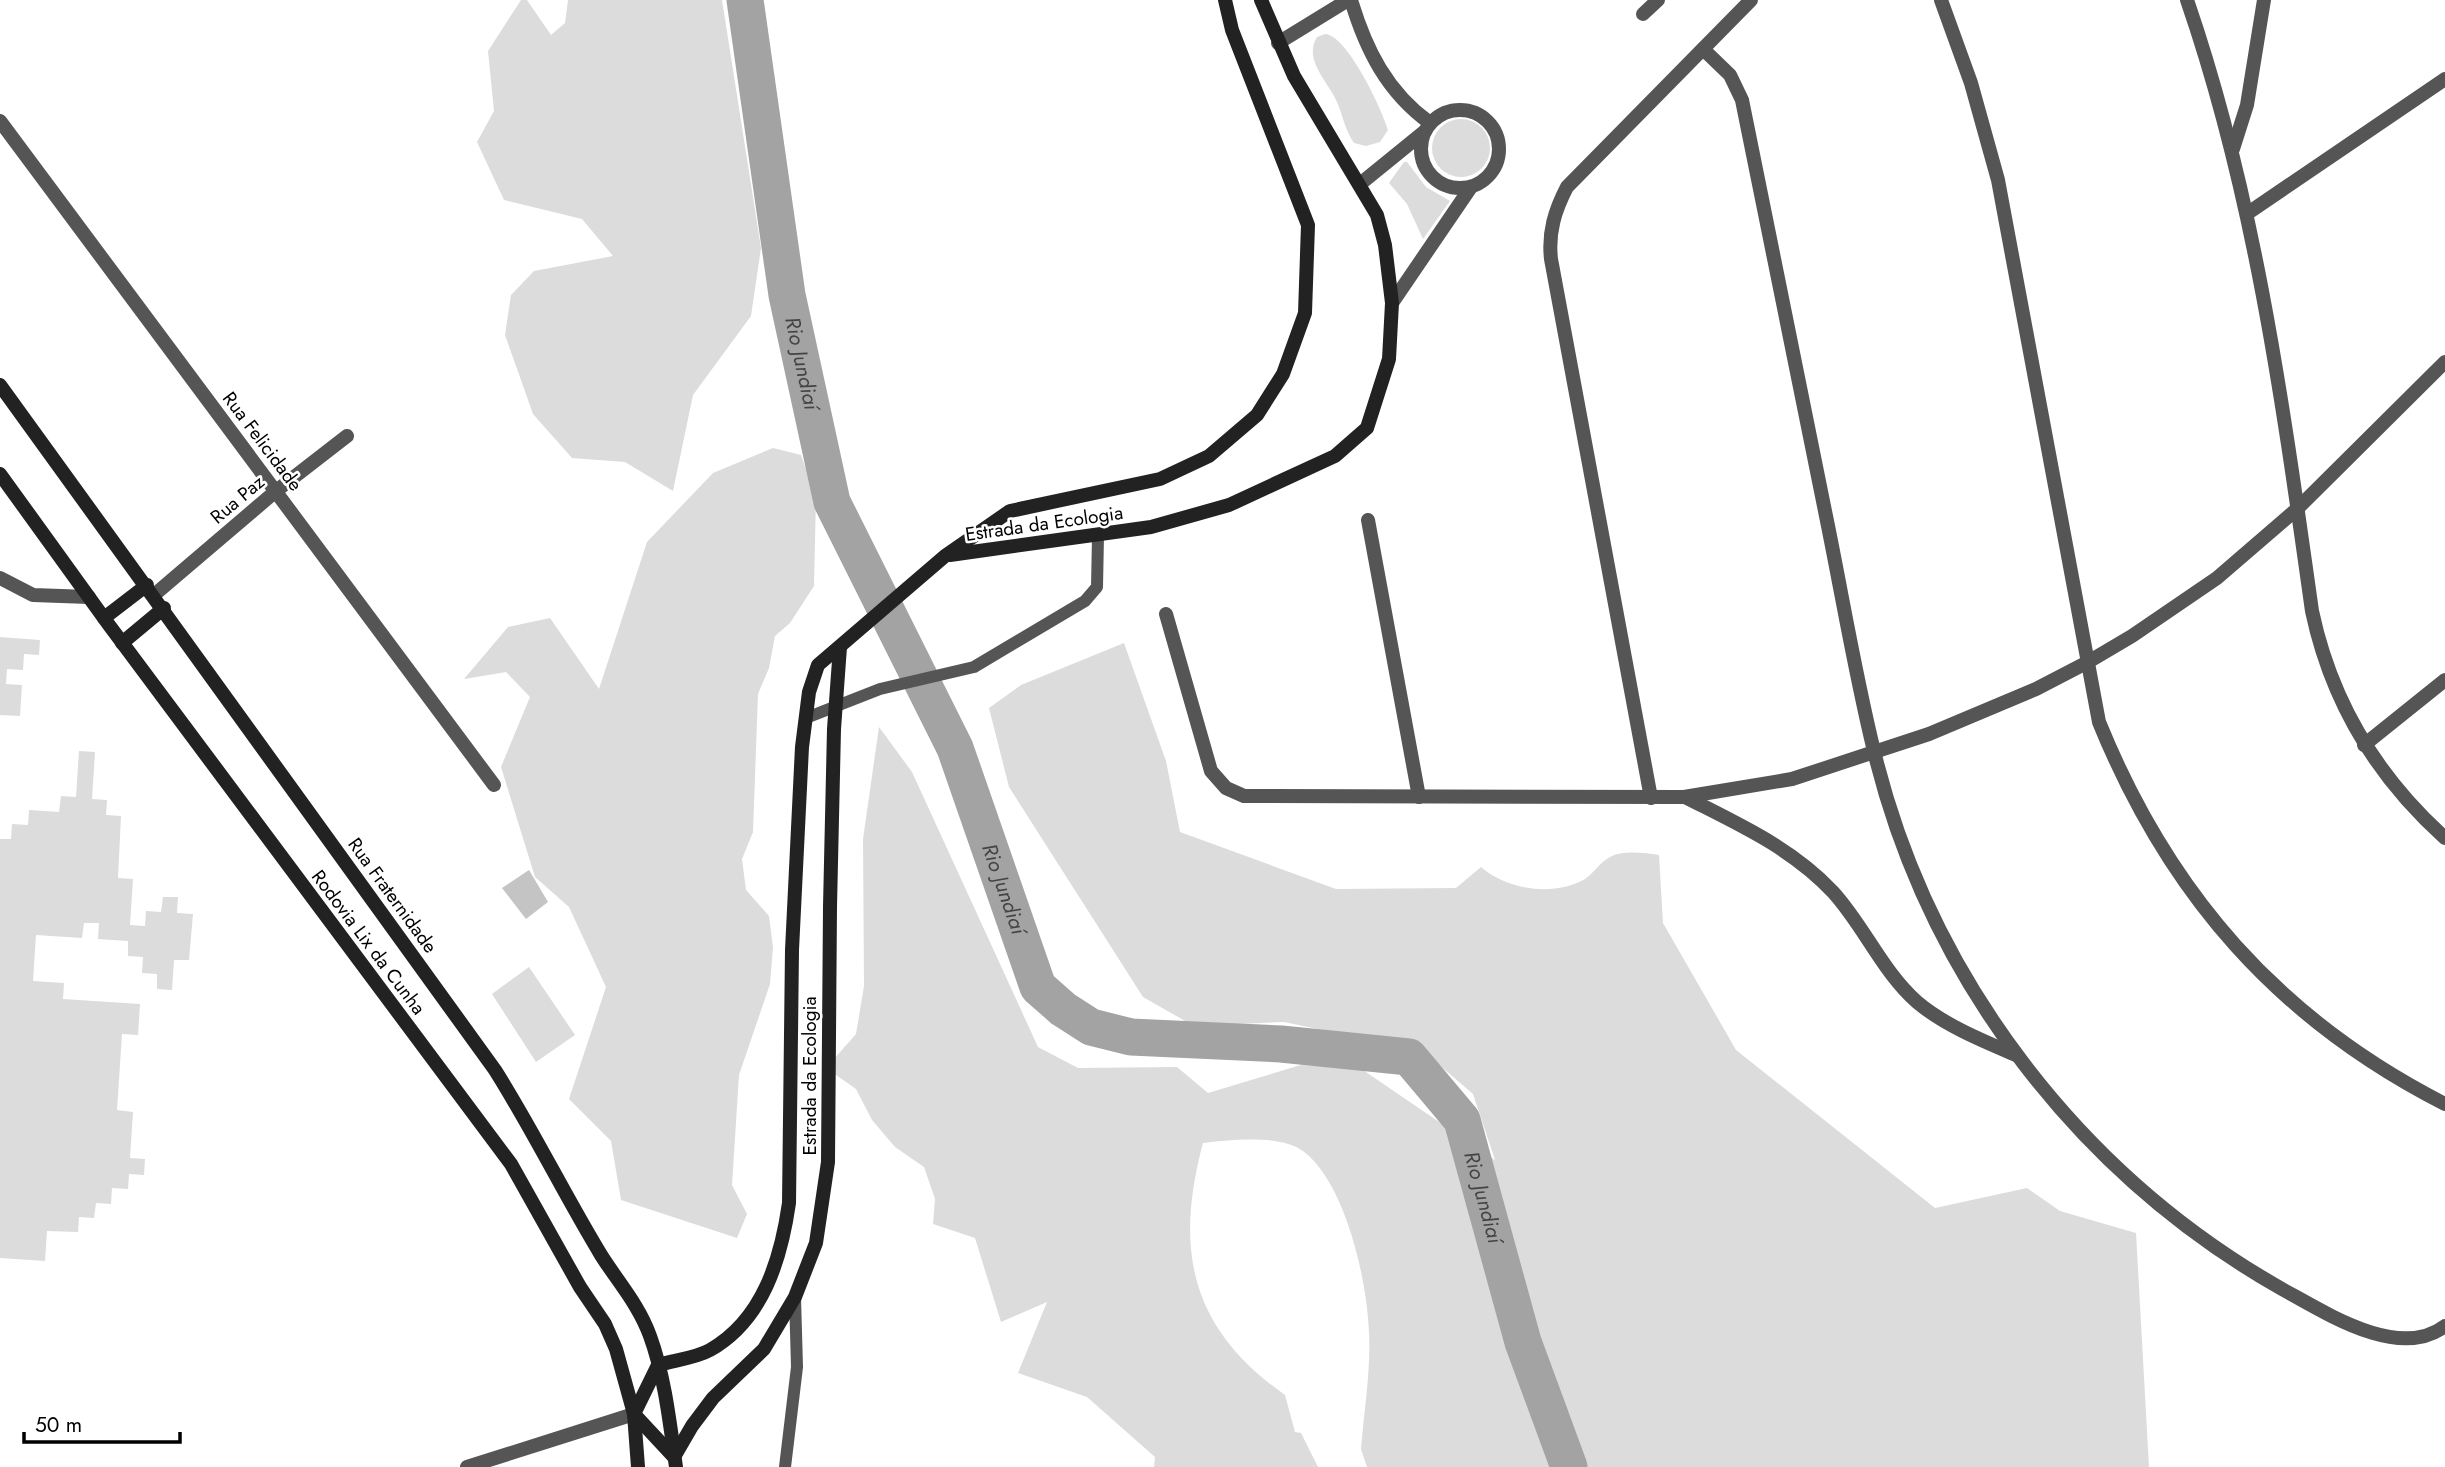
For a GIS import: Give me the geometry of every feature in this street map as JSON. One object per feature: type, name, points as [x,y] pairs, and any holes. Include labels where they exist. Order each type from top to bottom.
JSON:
[{"type":"street","name":"Estrada da Ecologia","points":[[945,556],[1010,511],[1160,480],[1209,456],[1256,415],[1283,374],[1305,313],[1308,225],[1232,30],[1225,0]]},
{"type":"street","name":"Estrada da Ecologia","points":[[945,556],[1151,527],[1229,505],[1335,456],[1367,428],[1389,359],[1392,303],[1385,245],[1377,215],[1294,76],[1261,0]]},
{"type":"street","points":[[1278,43],[1350,0],[1364,38],[1384,76],[1427,127]]},
{"type":"street","points":[[1643,14],[1658,0]]},
{"type":"street","points":[[1651,799],[1551,259],[1550,233],[1558,203],[1567,187],[1752,0]]},
{"type":"street","points":[[1941,0],[1971,83],[1998,180],[2099,722],[2138,810],[2189,891],[2270,983],[2311,1019],[2377,1066],[2445,1104]]},
{"type":"street","points":[[2187,0],[2233,150],[2248,213],[2312,611],[2326,668],[2336,694],[2364,745],[2400,795],[2445,838]]},
{"type":"street","points":[[2233,150],[2247,105],[2264,0]]},
{"type":"street","points":[[1703,49],[1731,75],[1742,100],[1874,753],[1900,834],[1936,922],[1982,1005],[2016,1055],[2067,1118],[2135,1185],[2189,1228],[2246,1267],[2306,1301],[2379,1336],[2415,1340],[2445,1326]]},
{"type":"street","points":[[2248,213],[2445,79]]},
{"type":"street","points":[[1360,184],[1449,110],[1471,111],[1490,123],[1496,132],[1499,143],[1496,165],[1489,175],[1471,187],[1392,303]]},
{"type":"street","name":"Rua Felicidade","points":[[0,121],[494,785]]},
{"type":"street","points":[[1427,127],[1421,154],[1430,174],[1449,186],[1471,187]]},
{"type":"street","points":[[1166,614],[1211,771],[1226,788],[1253,797],[1651,799],[1684,797],[1792,779],[1874,753],[1983,713],[2088,662],[2132,636],[2217,578],[2297,509],[2445,362]]},
{"type":"street","name":"Rua Fraternidade","points":[[0,385],[151,590],[495,1070],[538,1138],[601,1255],[633,1299],[650,1335],[659,1365],[675,1462]]},
{"type":"street","name":"Rua Paz","points":[[151,590],[347,436]]},
{"type":"street","name":"Rodovia Lix da Cunha","points":[[0,474],[122,643],[510,1164],[580,1287],[605,1324],[616,1349],[634,1414],[638,1467]]},
{"type":"street","points":[[1368,520],[1419,797]]},
{"type":"street","points":[[841,647],[945,556]]},
{"type":"street","points":[[0,578],[33,595],[89,597]]},
{"type":"street","points":[[104,618],[151,590]]},
{"type":"street","points":[[122,643],[164,608]]},
{"type":"street","name":"Estrada da Ecologia","points":[[675,1462],[692,1426],[713,1398],[764,1349],[795,1297],[816,1243],[828,1162],[830,907],[836,706],[841,647]]},
{"type":"street","name":"Estrada da Ecologia","points":[[659,1365],[709,1350],[737,1329],[764,1295],[783,1242],[789,1203],[792,950],[806,718],[809,692],[818,665],[841,647]]},
{"type":"street","points":[[2364,745],[2445,680]]},
{"type":"street","points":[[1684,797],[1769,840],[1801,862],[1832,891],[1861,927],[1886,967],[1918,1002],[1978,1038],[2016,1055]]},
{"type":"street","points":[[467,1467],[634,1414],[659,1365]]},
{"type":"street","points":[[634,1414],[675,1462]]},
{"type":"lane","points":[[806,718],[880,689],[974,667],[1085,601],[1097,587],[1098,536]]},
{"type":"lane","points":[[785,1467],[797,1367],[795,1297]]},
{"type":"shaded area","points":[[521,0],[527,0],[551,35],[565,23],[568,0],[722,0],[761,248],[751,316],[693,395],[673,491],[625,462],[572,458],[533,414],[505,335],[511,295],[534,271],[613,256],[582,219],[504,200],[477,142],[494,111],[488,51]]},
{"type":"shaded area","points":[[1325,34],[1343,46],[1353,59],[1379,106],[1388,130],[1380,142],[1366,146],[1354,143],[1351,138],[1313,54],[1317,37]]},
{"type":"shaded area","points":[[1461,119],[1477,124],[1485,132],[1490,148],[1485,164],[1477,172],[1461,177],[1445,172],[1437,164],[1432,148],[1437,132],[1445,124]]},
{"type":"shaded area","points":[[1404,162],[1407,162],[1426,187],[1450,201],[1423,239],[1407,204],[1389,183]]},
{"type":"shaded area","points":[[773,448],[801,455],[816,497],[814,586],[790,623],[775,636],[769,668],[758,694],[753,832],[742,859],[746,890],[769,916],[773,947],[770,984],[739,1075],[732,1185],[747,1214],[737,1238],[621,1200],[611,1141],[569,1099],[606,987],[569,907],[535,877],[501,767],[530,697],[506,672],[464,679],[508,627],[550,618],[599,689],[647,542],[713,473]]},
{"type":"shaded area","points":[[0,637],[40,640],[39,655],[24,654],[23,670],[7,669],[6,684],[22,685],[20,716],[0,715]]},
{"type":"shaded area","points":[[1124,643],[1166,761],[1180,832],[1336,889],[1456,888],[1481,867],[1517,886],[1559,888],[1585,879],[1603,862],[1621,853],[1659,855],[1663,923],[1736,1050],[1935,1208],[2027,1188],[2060,1211],[2136,1233],[2149,1467],[1367,1467],[1361,1449],[1369,1332],[1364,1287],[1351,1234],[1331,1186],[1318,1166],[1303,1151],[1282,1142],[1268,1140],[1203,1143],[1194,1182],[1190,1219],[1191,1253],[1198,1285],[1210,1315],[1228,1343],[1253,1370],[1285,1395],[1295,1432],[1301,1433],[1318,1467],[1154,1467],[1155,1457],[1087,1397],[1018,1373],[1047,1302],[1001,1322],[975,1238],[933,1224],[935,1199],[924,1167],[895,1147],[872,1120],[856,1089],[826,1068],[856,1034],[864,986],[863,839],[879,727],[912,772],[1038,1047],[1078,1068],[1177,1067],[1208,1093],[1301,1065],[1360,1068],[1495,1160],[1473,1094],[1423,1051],[1284,1022],[1194,1026],[1143,997],[1009,787],[989,708],[1021,685]]},
{"type":"shaded area","points":[[79,751],[95,752],[92,799],[107,800],[106,815],[121,816],[118,878],[133,879],[130,925],[145,926],[146,911],[161,912],[163,897],[178,897],[177,913],[193,914],[189,960],[174,960],[172,990],[157,989],[157,974],[142,973],[143,957],[128,956],[128,941],[98,939],[99,923],[84,923],[82,938],[36,935],[33,981],[64,983],[63,999],[140,1004],[138,1035],[122,1034],[117,1110],[133,1112],[130,1158],[145,1159],[144,1175],[129,1174],[128,1189],[112,1188],[111,1204],[96,1203],[94,1218],[79,1217],[78,1232],[47,1231],[45,1261],[0,1258],[0,839],[11,839],[12,824],[28,825],[29,810],[59,812],[61,796],[76,797]]},
{"type":"shaded area","points":[[529,967],[575,1035],[536,1062],[492,994]]},
{"type":"building","points":[[529,870],[548,902],[526,919],[502,888]]},
{"type":"waterway","name":"Rio Jundiaí","points":[[745,0],[787,295],[832,502],[955,748],[1038,987],[1063,1009],[1091,1027],[1131,1037],[1281,1044],[1409,1057],[1462,1120],[1523,1342],[1569,1467]]}]
